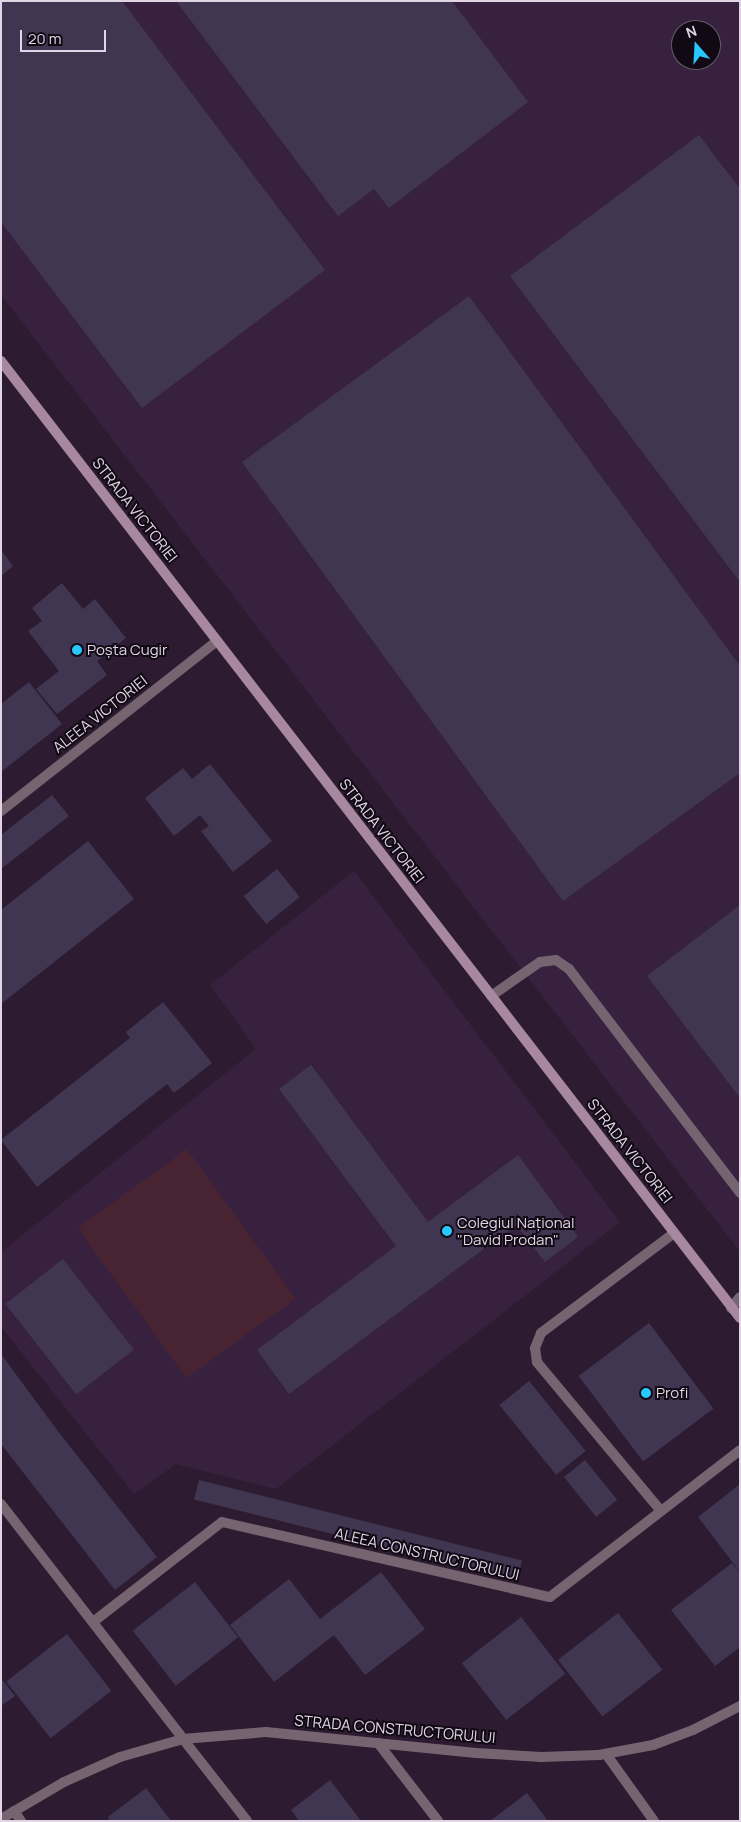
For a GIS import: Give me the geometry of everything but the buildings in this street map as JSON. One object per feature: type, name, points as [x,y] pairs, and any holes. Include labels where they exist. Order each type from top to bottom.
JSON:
[{"type":"main road","name":"STRADA VICTORIEI","points":[[1,361],[740,1318]]},
{"type":"street","name":"ALEEA VICTORIEI","points":[[1,811],[217,641]]},
{"type":"street","points":[[491,996],[540,962],[556,960],[569,969],[740,1193]]},
{"type":"street","points":[[661,1511],[537,1362],[534,1348],[541,1334],[674,1233]]},
{"type":"street","points":[[731,1308],[740,1297]]},
{"type":"street","name":"ALEEA CONSTRUCTORULUI","points":[[93,1622],[222,1522],[550,1597],[740,1450]]},
{"type":"street","points":[[1,1504],[247,1821]]},
{"type":"street","name":"STRADA CONSTRUCTORULUI","points":[[1,1819],[64,1782],[112,1761],[182,1738],[266,1732],[541,1757],[606,1754],[652,1745],[692,1730],[740,1706]]},
{"type":"street","points":[[378,1743],[438,1821]]},
{"type":"street","points":[[606,1754],[654,1821]]},
{"type":"street","points":[[14,1812],[21,1821]]},
{"type":"shaded area","points":[[1,1],[740,1],[740,1252],[1,295]]},
{"type":"shaded area","points":[[354,871],[620,1222],[276,1489],[176,1464],[134,1494],[1,1327],[1,1252],[256,1049],[210,985]]},
{"type":"shaded area","points":[[187,1149],[296,1299],[187,1378],[78,1228]]},
{"type":"place","name":"Poșta Cugir","points":[[77,650]]},
{"type":"place","name":"Colegiul Național \"David Prodan\"","points":[[447,1231]]},
{"type":"place","name":"Profi","points":[[646,1393]]}]
